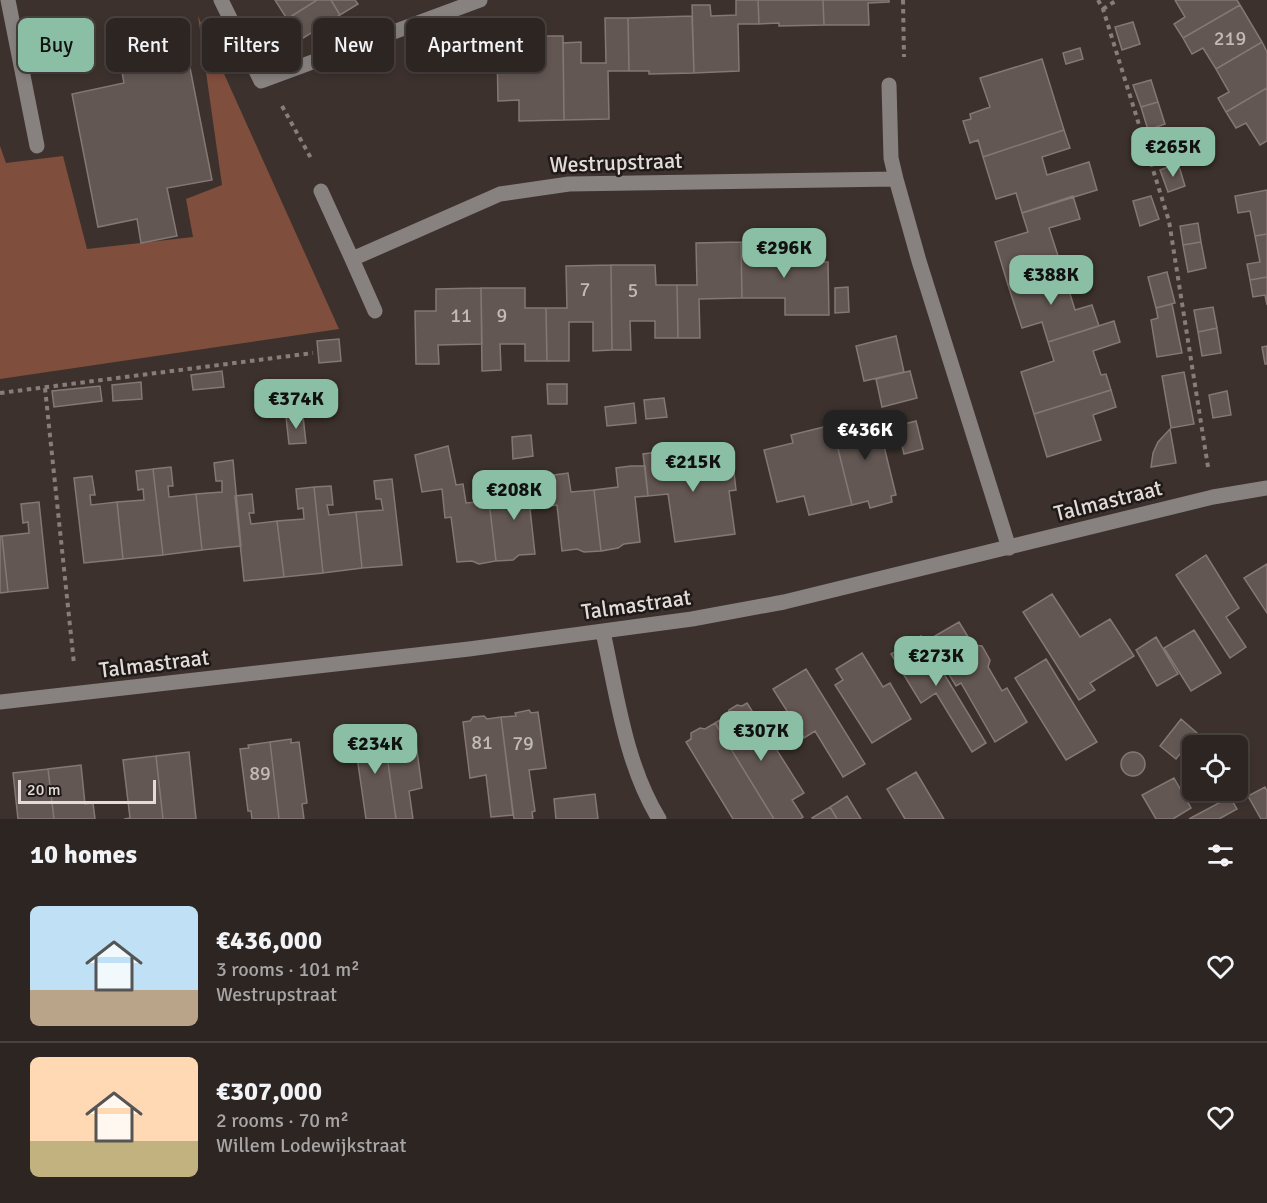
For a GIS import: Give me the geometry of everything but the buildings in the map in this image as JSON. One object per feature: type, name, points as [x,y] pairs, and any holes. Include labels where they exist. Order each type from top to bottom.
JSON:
[{"type":"street","points":[[8,0],[37,146]]},
{"type":"street","points":[[221,0],[261,81],[480,0]]},
{"type":"street","points":[[889,85],[891,158],[896,179],[919,261],[1009,548]]},
{"type":"street","name":"Westrupstraat","points":[[351,259],[500,194],[529,189],[569,184],[896,179]]},
{"type":"street","points":[[321,191],[375,311]]},
{"type":"street","name":"Talmastraat","points":[[0,702],[603,632],[693,619],[784,602],[1212,497],[1267,488]]},
{"type":"street","points":[[603,632],[628,745],[638,777],[659,819]]},
{"type":"path","points":[[889,85],[904,68],[903,0]]},
{"type":"path","points":[[1098,0],[1103,9],[1169,221],[1212,497]]},
{"type":"path","points":[[1103,9],[1117,0]]},
{"type":"path","points":[[261,81],[274,91],[319,174],[321,191]]},
{"type":"path","points":[[0,393],[313,353]]},
{"type":"path","points":[[45,387],[77,694]]},
{"type":"shaded area","points":[[198,16],[202,25],[202,44]]},
{"type":"shaded area","points":[[206,72],[223,72],[339,329],[0,379],[0,146],[6,163],[63,156],[87,249],[193,237],[186,199],[222,185]]}]
